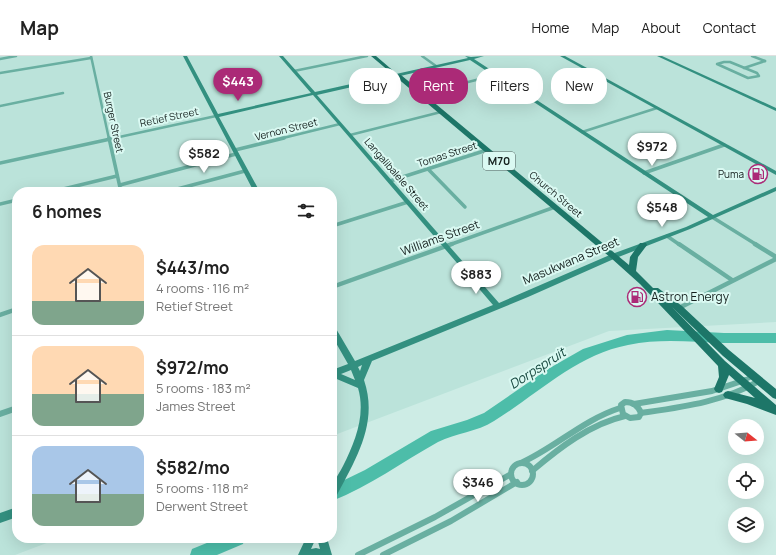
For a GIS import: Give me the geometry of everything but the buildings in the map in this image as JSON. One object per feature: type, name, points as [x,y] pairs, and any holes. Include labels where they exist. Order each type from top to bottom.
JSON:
[{"type":"main road","name":"Church Street","points":[[373,56],[389,68]]},
{"type":"main road","name":"Church Street","points":[[376,56],[390,68]]},
{"type":"main road","name":"Church Street","points":[[401,78],[409,84]]},
{"type":"main road","name":"Church Street","points":[[432,104],[632,272],[722,364],[776,411]]},
{"type":"main road","points":[[632,272],[634,257],[643,245]]},
{"type":"main road","name":"Church Street","points":[[643,282],[679,308],[726,353],[776,395]]},
{"type":"main road","points":[[719,389],[725,374],[722,364]]},
{"type":"main road","points":[[728,395],[748,400],[776,411]]},
{"type":"street","points":[[0,59],[16,56]]},
{"type":"street","points":[[185,56],[254,187]]},
{"type":"street","name":"Langalibalele Street","points":[[281,56],[498,306]]},
{"type":"street","points":[[294,71],[367,56]]},
{"type":"street","points":[[422,56],[436,66]]},
{"type":"street","name":"Retief Street","points":[[401,74],[469,57],[482,56]]},
{"type":"street","points":[[562,56],[776,173]]},
{"type":"street","points":[[659,56],[776,110]]},
{"type":"street","points":[[744,68],[759,76],[752,78],[746,77],[717,64],[729,61],[744,68],[765,61],[752,56]]},
{"type":"street","points":[[0,73],[91,57]]},
{"type":"street","name":"Burger Street","points":[[91,57],[120,185]]},
{"type":"street","points":[[469,57],[486,68]]},
{"type":"street","name":"Retief Street","points":[[0,163],[349,86]]},
{"type":"street","points":[[0,106],[63,93]]},
{"type":"street","points":[[540,104],[776,258]]},
{"type":"street","points":[[582,132],[657,108]]},
{"type":"street","points":[[350,135],[441,112]]},
{"type":"street","name":"Vernon Street","points":[[120,185],[340,124]]},
{"type":"street","points":[[644,172],[724,145]]},
{"type":"street","name":"Tomas Street","points":[[390,181],[487,150]]},
{"type":"street","points":[[428,169],[465,206]]},
{"type":"street","points":[[185,187],[245,171]]},
{"type":"street","points":[[72,187],[117,176]]},
{"type":"street","name":"Masukwana Street","points":[[337,372],[498,306],[614,256],[667,236],[776,189]]},
{"type":"street","points":[[0,204],[12,201]]},
{"type":"street","points":[[337,224],[408,202]]},
{"type":"street","name":"Williams Street","points":[[337,285],[555,207]]},
{"type":"street","points":[[667,236],[732,280]]},
{"type":"street","points":[[679,308],[776,258]]},
{"type":"street","points":[[0,315],[12,311]]},
{"type":"street","points":[[337,338],[361,383],[366,402],[365,417],[356,447],[337,486]]},
{"type":"street","points":[[361,383],[369,359]]},
{"type":"street","points":[[337,375],[361,383]]},
{"type":"street","points":[[532,471],[544,461],[594,427],[610,419],[625,416],[636,419],[641,413],[684,406],[728,395],[756,379]]},
{"type":"street","points":[[521,463],[532,471],[533,478],[529,483],[523,485],[517,482],[512,474],[514,465],[539,455],[568,434],[602,414],[620,408],[625,402],[634,404],[746,385],[756,379]]},
{"type":"street","points":[[634,404],[639,408],[641,413]]},
{"type":"street","points":[[620,408],[625,416]]},
{"type":"street","points":[[0,414],[12,410]]},
{"type":"street","points":[[358,555],[435,517],[512,474]]},
{"type":"street","points":[[383,555],[424,536],[480,506],[517,482]]},
{"type":"street","points":[[0,518],[12,514]]},
{"type":"street","points":[[303,555],[309,543]]},
{"type":"street","points":[[309,555],[316,553],[326,555],[323,543]]},
{"type":"shaded area","points":[[0,56],[776,56],[776,322],[609,331],[337,434],[337,187],[12,187],[12,543],[47,543],[15,555],[0,555]]},
{"type":"waterway","name":"Dorpspruit","points":[[337,492],[370,475],[436,436],[469,426],[489,417],[552,373],[587,353],[627,340],[667,335],[724,338],[776,338]]},
{"type":"waterway","name":"Dorpspruit","points":[[198,555],[226,543]]},
{"type":"place","name":"Puma","points":[[758,174]]},
{"type":"place","name":"Astron Energy","points":[[637,297]]}]
